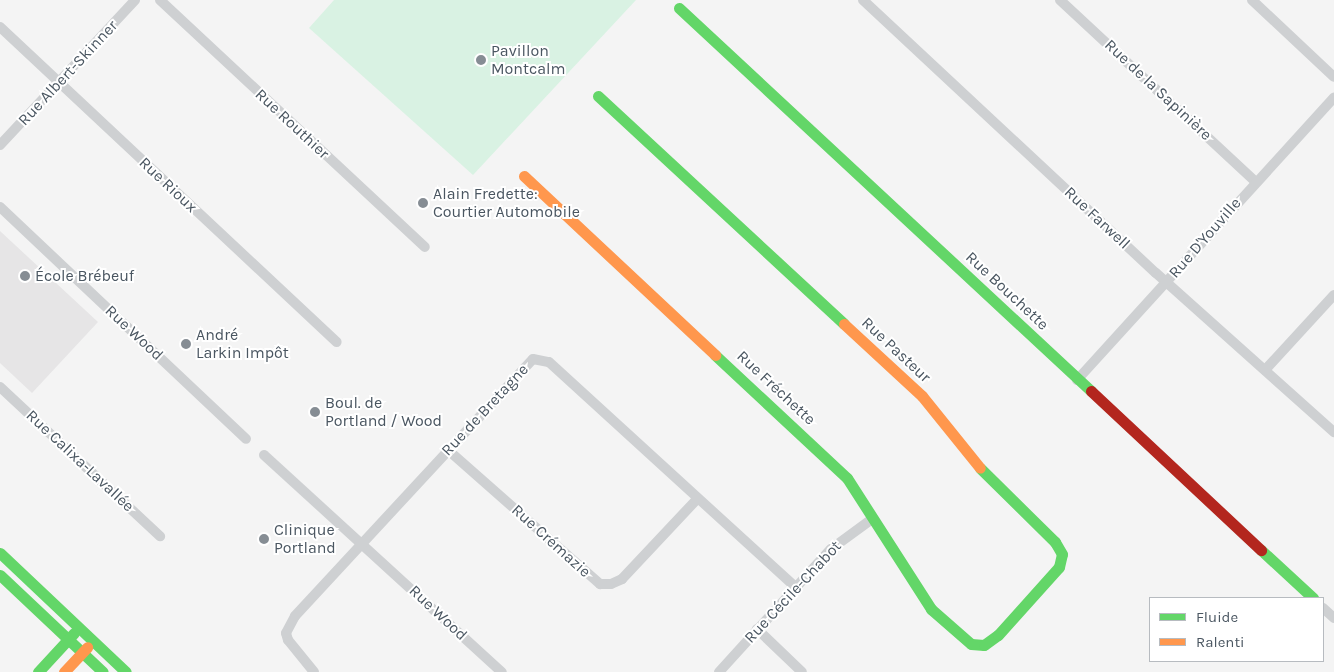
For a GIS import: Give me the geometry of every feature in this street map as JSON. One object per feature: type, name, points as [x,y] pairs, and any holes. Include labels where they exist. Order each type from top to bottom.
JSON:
[{"type":"street","name":"Rue Albert-Skinner","points":[[0,146],[135,0]]},
{"type":"street","name":"Rue Routhier","points":[[160,0],[425,247]]},
{"type":"street","name":"Rue de la Sapinière","points":[[1060,0],[1256,181]]},
{"type":"street","points":[[1252,0],[1334,77]]},
{"type":"street","name":"Rue Farwell","points":[[865,1],[1167,282],[1334,432]]},
{"type":"street","name":"Rue Bouchette","points":[[679,8],[1312,597]]},
{"type":"street","name":"Rue Rioux","points":[[0,27],[337,342]]},
{"type":"street","name":"Rue Pasteur","points":[[598,96],[922,396],[991,482],[1055,542],[1062,554],[1059,567],[991,642],[977,646]]},
{"type":"street","name":"Rue D'Youville","points":[[1078,380],[1256,181],[1334,98]]},
{"type":"street","name":"Rue Fréchette","points":[[524,176],[840,470],[924,602],[965,641],[977,646]]},
{"type":"street","name":"Rue Wood","points":[[0,207],[246,440]]},
{"type":"street","points":[[1265,370],[1334,295]]},
{"type":"street","name":"Rue de Bretagne","points":[[314,672],[288,640],[286,633],[294,616],[533,358],[542,359],[795,587]]},
{"type":"street","name":"Rue Calixa-Lavallée","points":[[0,387],[160,536]]},
{"type":"street","name":"Rue Crémazie","points":[[448,450],[600,584],[611,584],[622,579],[697,499]]},
{"type":"street","name":"Rue Wood","points":[[264,455],[502,672]]},
{"type":"street","name":"Rue Cécile-Chabot","points":[[719,672],[840,540],[872,519]]},
{"type":"street","points":[[0,553],[126,672]]},
{"type":"street","points":[[0,575],[103,672]]},
{"type":"street","points":[[1324,609],[1334,618]]},
{"type":"street","points":[[38,672],[79,627]]},
{"type":"street","points":[[758,629],[802,672]]},
{"type":"street","points":[[64,672],[93,640]]},
{"type":"shaded area","name":"École Brébeuf","points":[[0,231],[98,322],[32,393],[0,363]]},
{"type":"green space","points":[[334,0],[636,0],[473,175],[309,28]]},
{"type":"traffic: fast","points":[[679,8],[1091,391]]},
{"type":"traffic: fast","points":[[598,96],[844,324]]},
{"type":"traffic: fast","points":[[715,355],[847,478],[931,609],[971,644],[984,645],[998,635],[1059,567],[1062,554],[1055,542],[980,468]]},
{"type":"traffic: fast","points":[[1261,550],[1312,597]]},
{"type":"traffic: fast","points":[[0,553],[126,672]]},
{"type":"traffic: fast","points":[[0,575],[103,672]]},
{"type":"traffic: fast","points":[[38,672],[74,633]]},
{"type":"traffic: slow","points":[[524,176],[715,355]]},
{"type":"traffic: slow","points":[[844,324],[922,396],[980,468]]},
{"type":"traffic: slow","points":[[64,672],[87,647]]},
{"type":"traffic: jam","points":[[1091,391],[1261,550]]},
{"type":"place","name":"Pavillon Montcalm","points":[[481,60]]},
{"type":"place","name":"Alain Fredette: Courtier Automobile","points":[[423,203]]},
{"type":"place","name":"École Brébeuf","points":[[25,276]]},
{"type":"place","name":"André Larkin Impôt","points":[[186,344]]},
{"type":"place","name":"Boul. de Portland / Wood","points":[[315,412]]},
{"type":"place","name":"Clinique Portland","points":[[264,539]]}]
